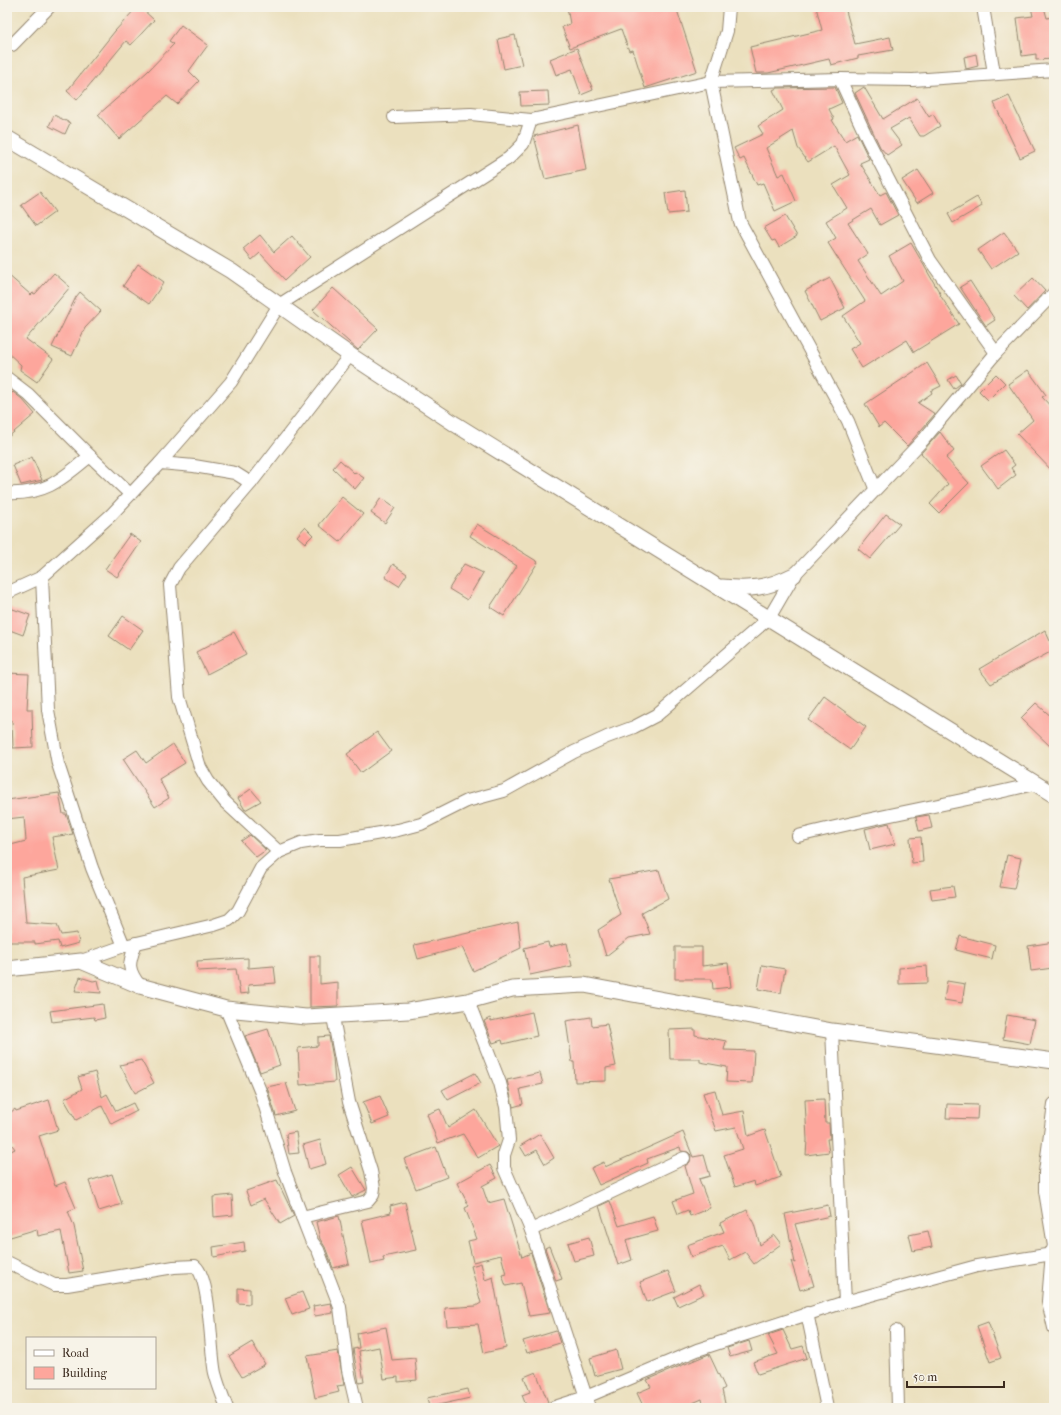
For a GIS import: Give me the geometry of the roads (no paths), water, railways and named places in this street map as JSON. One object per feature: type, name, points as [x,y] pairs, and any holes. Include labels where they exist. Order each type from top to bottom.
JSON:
[{"type":"street","points":[[12,46],[49,7]]},
{"type":"street","points":[[729,7],[727,30],[711,82],[740,222],[848,421],[875,488]]},
{"type":"street","points":[[983,7],[994,73]]},
{"type":"street","points":[[394,118],[471,114],[531,120],[711,82],[840,79],[913,80],[994,73],[1054,70]]},
{"type":"street","points":[[840,79],[868,140],[930,260],[996,353]]},
{"type":"street","points":[[7,593],[42,577],[111,515],[160,463],[231,382],[279,304],[509,158],[523,144],[531,120]]},
{"type":"street","points":[[7,138],[231,271],[350,355],[455,424],[1047,790]]},
{"type":"street","points":[[7,969],[81,961],[124,946],[207,927],[229,920],[244,902],[261,868],[279,852],[301,843],[320,840],[340,840],[421,824],[467,801],[504,791],[574,752],[607,737],[634,728],[657,715],[769,618],[794,575],[875,488],[924,439],[996,353],[1053,298]]},
{"type":"street","points":[[279,852],[225,802],[208,781],[200,766],[179,697],[170,585],[179,568],[251,484],[350,355]]},
{"type":"street","points":[[7,378],[28,394],[130,494]]},
{"type":"street","points":[[7,493],[19,494],[39,491],[65,476],[90,456]]},
{"type":"street","points":[[160,463],[194,466],[235,473],[251,484]]},
{"type":"street","points":[[719,587],[741,590],[755,588],[775,584],[794,575]]},
{"type":"street","points":[[42,577],[48,710],[58,764],[92,868],[124,946]]},
{"type":"street","points":[[798,836],[888,814],[968,800],[1047,790]]},
{"type":"street","points":[[136,943],[129,968],[140,986]]},
{"type":"street","points":[[81,961],[140,986],[226,1009],[306,1017],[333,1017],[408,1011],[468,1001],[512,988],[584,985],[832,1031],[1054,1061]]},
{"type":"street","points":[[468,1001],[500,1082],[506,1107],[509,1140],[504,1155],[504,1168],[531,1230],[587,1402]]},
{"type":"street","points":[[226,1009],[261,1093],[285,1172],[302,1217],[311,1240],[318,1250],[340,1307],[348,1370],[357,1408]]},
{"type":"street","points":[[302,1217],[368,1201],[373,1195],[374,1188],[371,1171],[349,1102],[333,1017]]},
{"type":"street","points":[[832,1031],[845,1302]]},
{"type":"street","points":[[1054,1104],[1045,1172],[1045,1191],[1054,1246],[1048,1301],[1054,1328]]},
{"type":"street","points":[[531,1230],[684,1158]]},
{"type":"street","points":[[552,1408],[587,1402],[697,1350],[807,1313],[977,1266],[1046,1255],[1053,1252]]},
{"type":"street","points":[[7,1262],[54,1285],[67,1286],[174,1267],[195,1266],[200,1269],[206,1296],[215,1373],[227,1408]]},
{"type":"street","points":[[807,1313],[827,1408]]},
{"type":"street","points":[[896,1331],[898,1408]]}]
